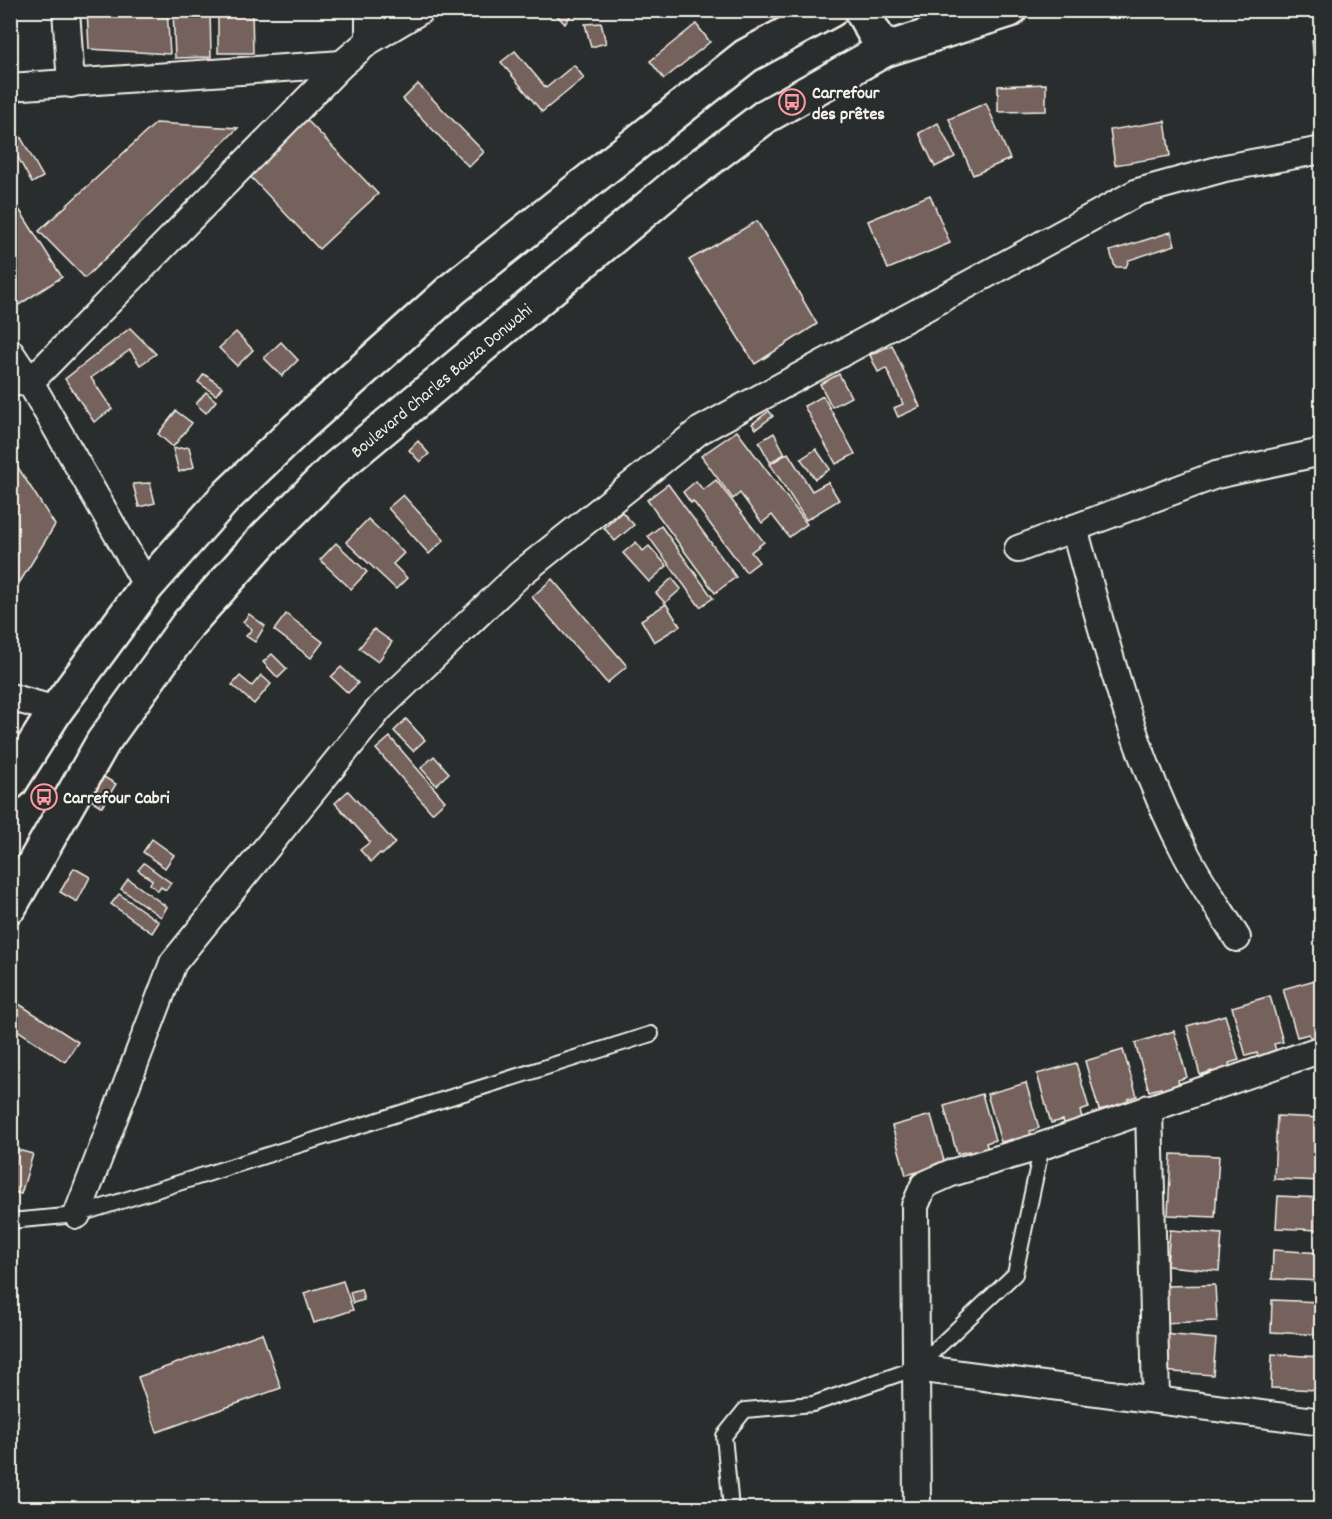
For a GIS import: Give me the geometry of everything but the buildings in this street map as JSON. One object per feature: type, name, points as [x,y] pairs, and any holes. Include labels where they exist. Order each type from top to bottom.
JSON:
[{"type":"main road","points":[[746,56],[786,10]]},
{"type":"main road","points":[[10,783],[56,710],[147,586],[224,499],[297,429],[454,288],[746,56],[831,10]]},
{"type":"main road","points":[[861,10],[885,50]]},
{"type":"main road","points":[[885,50],[886,10]]},
{"type":"main road","name":"Boulevard Charles Bauza Donwahi","points":[[10,906],[104,742],[188,624],[262,541],[331,472],[679,182],[766,116],[885,50],[1010,10]]},
{"type":"street","points":[[66,10],[71,84]]},
{"type":"street","points":[[369,10],[369,41]]},
{"type":"street","points":[[20,382],[342,64],[369,41],[420,10]]},
{"type":"street","points":[[10,87],[342,64]]},
{"type":"street","points":[[77,1215],[173,963],[380,708],[520,574],[699,431],[1138,192],[1225,168],[1322,150]]},
{"type":"street","points":[[10,352],[20,382],[147,586]]},
{"type":"street","points":[[1018,549],[1216,475],[1322,452]]},
{"type":"street","points":[[1074,528],[1118,683],[1154,783],[1187,855],[1237,938]]},
{"type":"street","points":[[10,697],[56,710]]},
{"type":"street","points":[[917,1509],[915,1206],[924,1185],[951,1173],[1042,1146],[1322,1049]]},
{"type":"street","points":[[1149,1108],[1156,1399]]},
{"type":"street","points":[[916,1368],[1322,1422]]},
{"type":"lane","points":[[10,1221],[77,1215],[651,1034]]},
{"type":"lane","points":[[731,1509],[724,1436],[745,1410],[813,1404],[916,1368],[1015,1274],[1042,1146]]},
{"type":"place","name":"Carrefour des prêtes","points":[[792,102]]},
{"type":"place","name":"Carrefour Cabri","points":[[44,797]]}]
